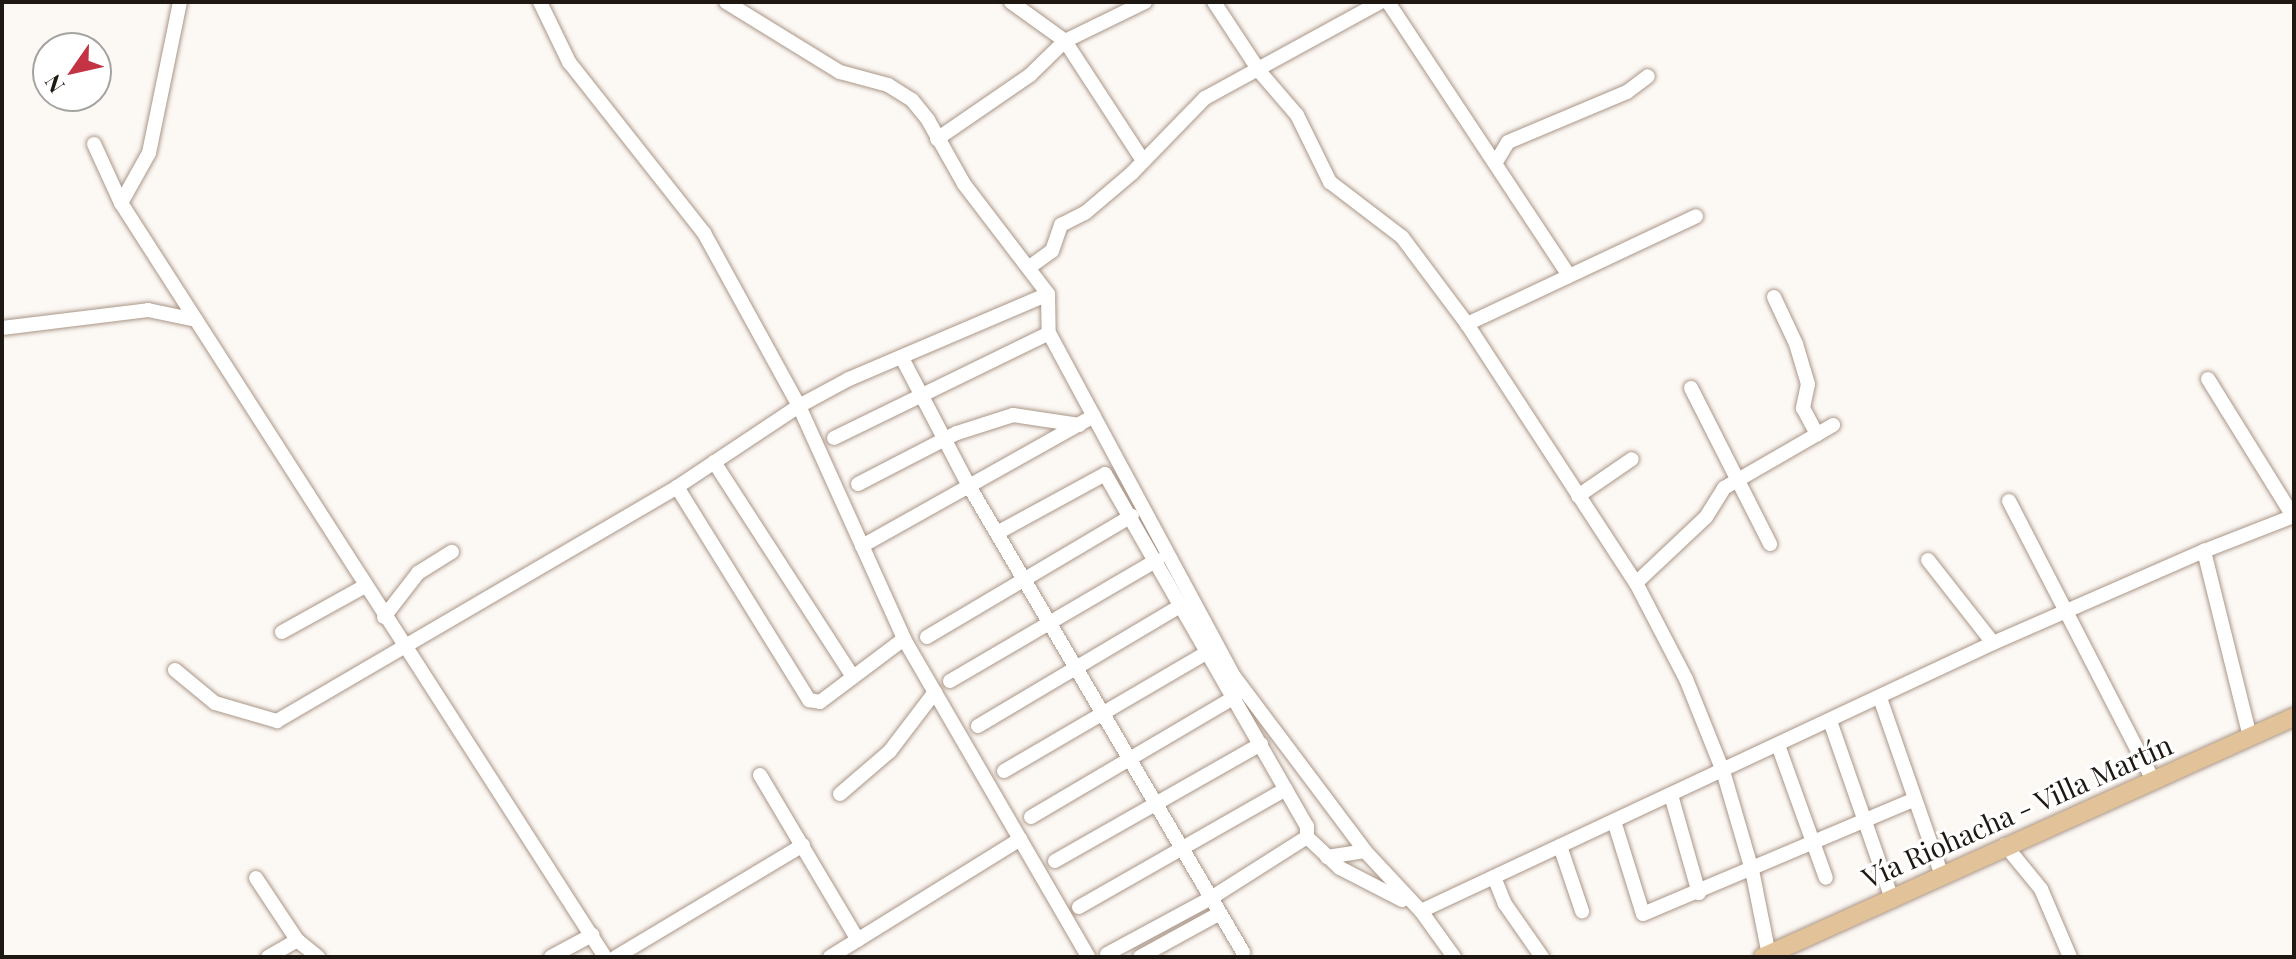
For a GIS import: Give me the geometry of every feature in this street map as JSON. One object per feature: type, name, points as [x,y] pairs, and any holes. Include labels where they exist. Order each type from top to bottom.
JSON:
[{"type":"main road","name":"Vía Riohacha - Villa Martín","points":[[1766,956],[2005,845],[2294,717]]},
{"type":"street","points":[[121,203],[149,153],[180,2]]},
{"type":"street","points":[[540,2],[569,62],[704,233],[799,406],[904,639],[1088,957]]},
{"type":"street","points":[[1011,2],[1065,41],[1142,159]]},
{"type":"street","points":[[937,139],[1030,75],[1065,41],[1145,2]]},
{"type":"street","points":[[1214,2],[1260,72],[1297,115],[1330,182],[1402,237],[1467,324],[1636,583],[1686,679],[1723,771],[1752,870],[1766,956]]},
{"type":"street","points":[[1031,266],[1052,251],[1061,225],[1085,213],[1205,98],[1260,72],[1380,2]]},
{"type":"street","points":[[1388,2],[1568,274]]},
{"type":"street","points":[[733,4],[840,72],[888,85],[912,100],[964,184],[1031,266],[1048,294],[1049,333],[1233,675],[1365,851],[1454,957]]},
{"type":"street","points":[[1496,162],[1508,142],[1627,92],[1648,76]]},
{"type":"street","points":[[94,144],[121,203],[605,957]]},
{"type":"street","points":[[1467,324],[1696,216]]},
{"type":"street","points":[[175,670],[215,703],[277,721],[405,649],[677,487],[799,406],[1048,294]]},
{"type":"street","points":[[1774,297],[1796,344],[1808,384],[1803,408],[1817,434]]},
{"type":"street","points":[[2,328],[148,310],[196,320]]},
{"type":"street","points":[[834,438],[1049,333]]},
{"type":"street","points":[[902,358],[969,486],[1243,952]]},
{"type":"street","points":[[997,533],[1105,474],[1132,516],[1307,826],[1307,837],[1354,877],[1415,907],[1494,877],[1993,643],[2204,551],[2293,516],[2208,379]]},
{"type":"street","points":[[1691,388],[1741,479],[1770,544]]},
{"type":"street","points":[[858,484],[945,440],[1013,415],[1079,425]]},
{"type":"street","points":[[862,546],[1094,416]]},
{"type":"street","points":[[1636,583],[1706,517],[1724,488],[1833,425]]},
{"type":"street","points":[[1578,496],[1632,459]]},
{"type":"street","points":[[714,462],[853,677]]},
{"type":"street","points":[[677,487],[809,700],[820,702],[904,639]]},
{"type":"street","points":[[2009,501],[2153,780]]},
{"type":"street","points":[[927,637],[1132,516]]},
{"type":"street","points":[[2204,551],[2250,737]]},
{"type":"street","points":[[384,617],[418,573],[452,552]]},
{"type":"street","points":[[950,681],[1157,560]]},
{"type":"street","points":[[1928,560],[1993,643]]},
{"type":"street","points":[[282,632],[365,586]]},
{"type":"street","points":[[978,726],[1182,605]]},
{"type":"street","points":[[1004,771],[1209,651]]},
{"type":"street","points":[[840,794],[890,751],[935,692]]},
{"type":"street","points":[[1031,817],[1235,697]]},
{"type":"street","points":[[1880,698],[1942,876]]},
{"type":"street","points":[[1830,721],[1892,899]]},
{"type":"street","points":[[1055,861],[1261,744]]},
{"type":"street","points":[[1778,745],[1826,878]]},
{"type":"street","points":[[760,775],[858,940]]},
{"type":"street","points":[[1079,907],[1286,789]]},
{"type":"street","points":[[1671,795],[1699,893]]},
{"type":"street","points":[[1614,821],[1643,914],[1699,893],[1915,799]]},
{"type":"street","points":[[1107,954],[1211,898],[1307,837]]},
{"type":"street","points":[[830,957],[1020,839]]},
{"type":"street","points":[[616,957],[803,845]]},
{"type":"street","points":[[2005,845],[2041,889],[2070,957]]},
{"type":"street","points":[[1560,846],[1582,911]]},
{"type":"street","points":[[1327,857],[1365,851]]},
{"type":"street","points":[[1494,877],[1512,915],[1542,957]]},
{"type":"street","points":[[256,878],[297,940],[318,957]]},
{"type":"street","points":[[1140,957],[1220,913]]},
{"type":"street","points":[[551,957],[592,935]]},
{"type":"street","points":[[268,957],[297,940]]}]
